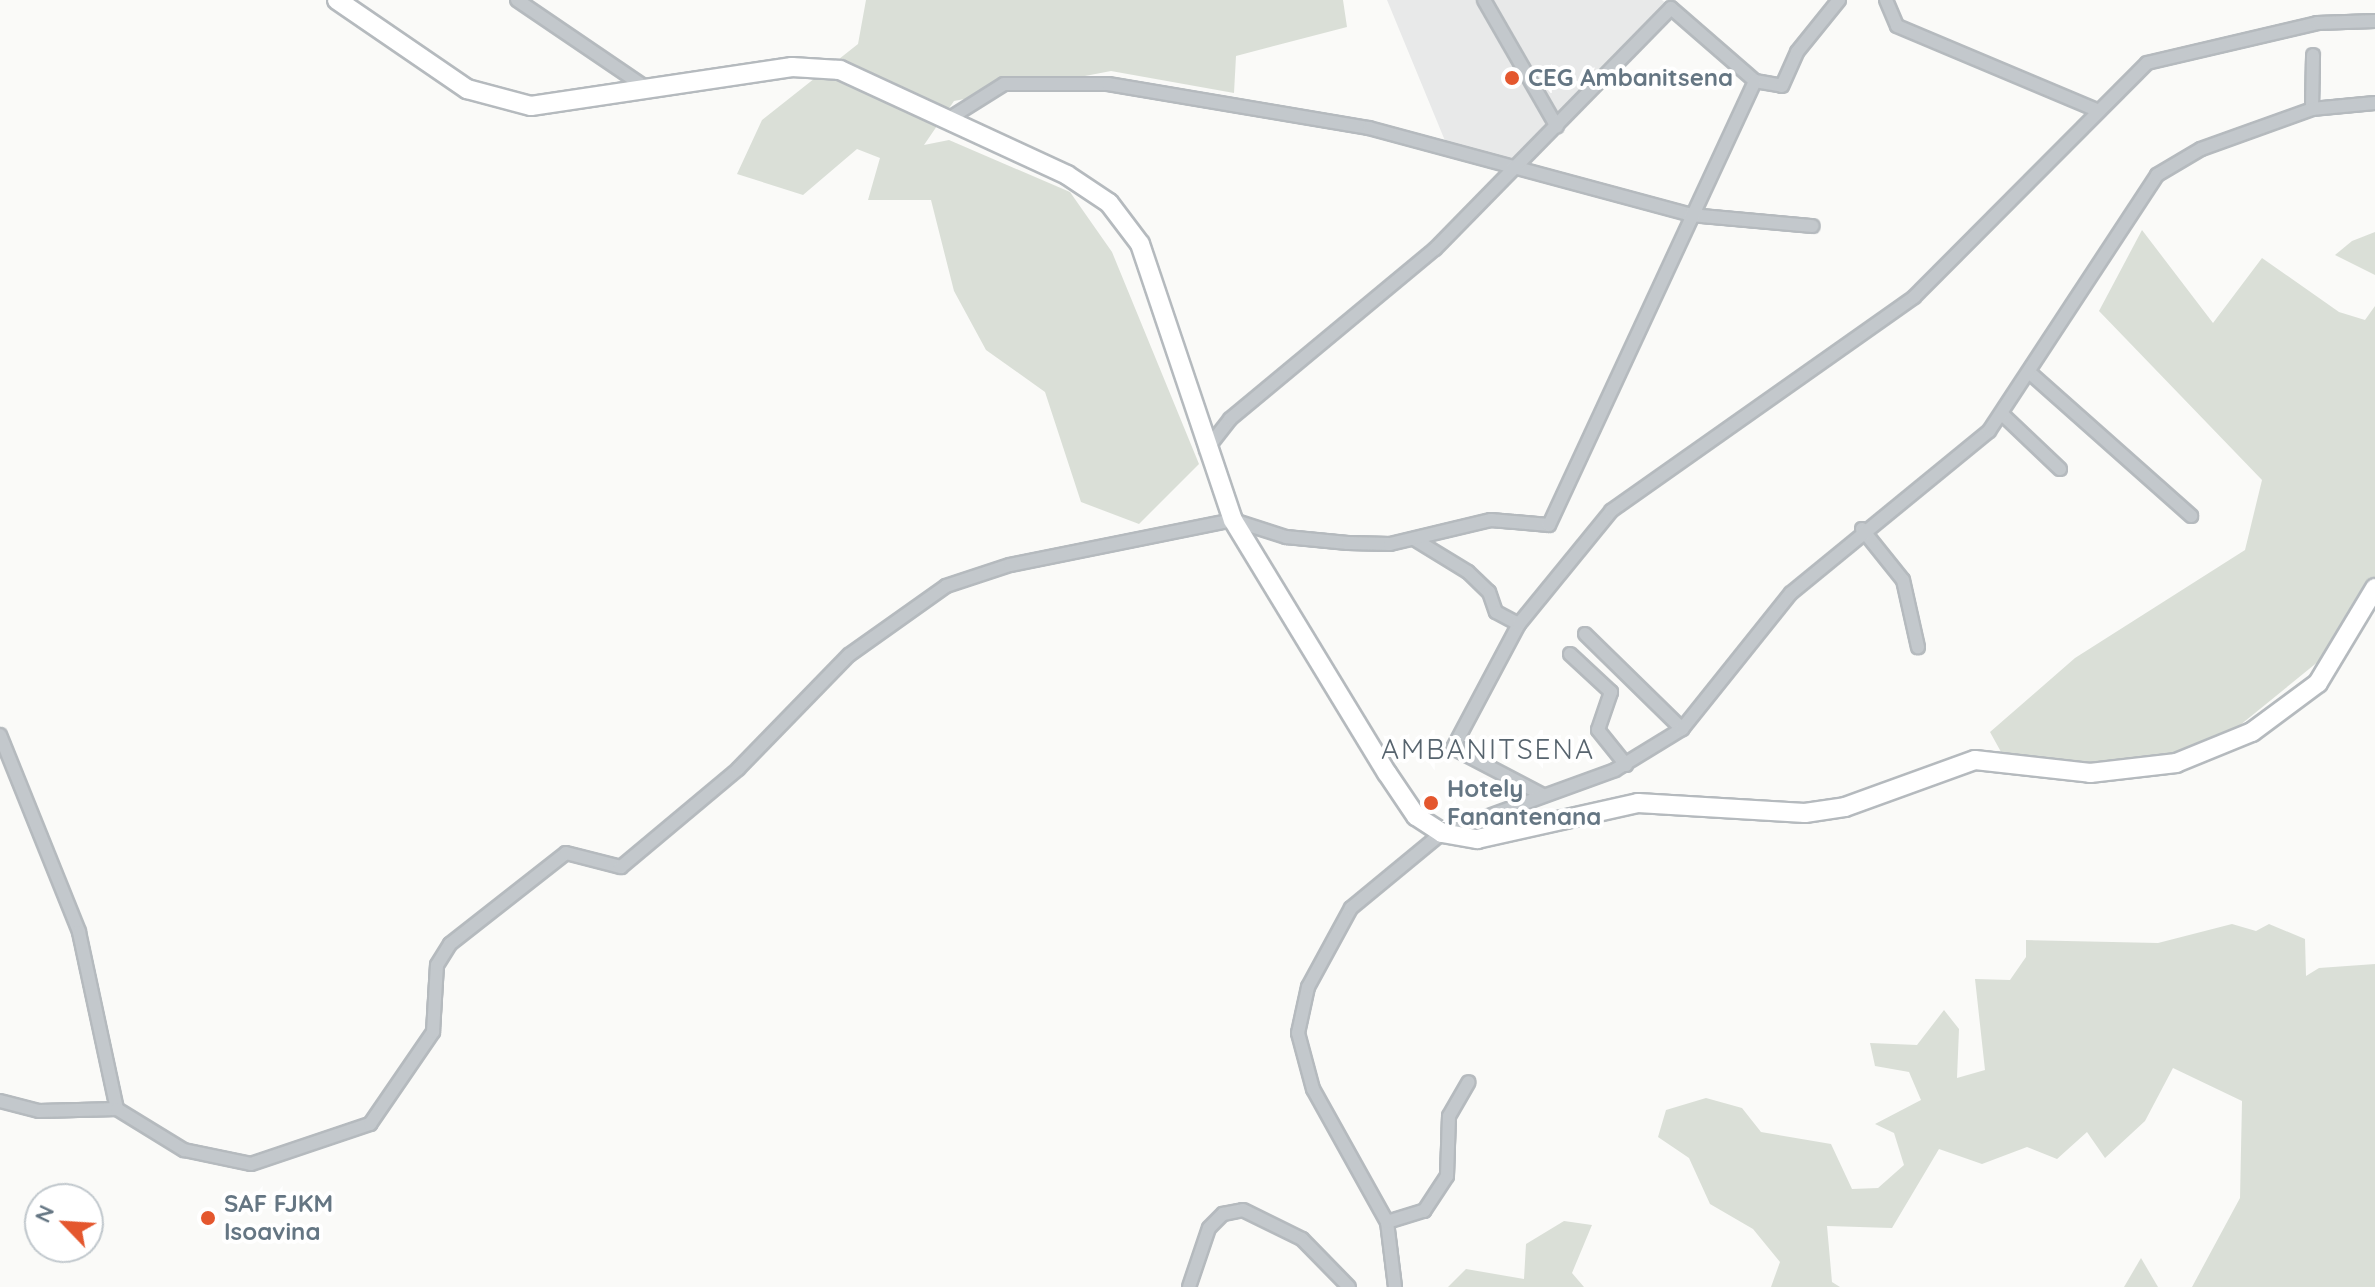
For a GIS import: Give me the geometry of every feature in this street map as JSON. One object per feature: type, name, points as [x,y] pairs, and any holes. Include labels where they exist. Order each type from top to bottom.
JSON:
[{"type":"main road","points":[[337,0],[442,74],[496,100],[554,106],[821,67],[864,78],[1087,187],[1129,228],[1233,520],[1387,773],[1416,816],[1442,833],[1477,839],[1638,803],[1805,813],[1845,807],[1975,760],[2090,773],[2176,763],[2252,732],[2318,683],[2375,588]]},
{"type":"street","points":[[517,0],[652,90]]},
{"type":"street","points":[[1484,0],[1557,127]]},
{"type":"street","points":[[1206,450],[1230,419],[1435,249],[1521,167],[1671,8],[1755,81],[1782,86],[1797,52],[1839,0]]},
{"type":"street","points":[[1886,0],[1897,26],[2094,109]]},
{"type":"street","points":[[1541,794],[1453,748],[1519,624],[1611,511],[1924,288],[2006,212],[2094,109],[2147,63],[2317,23],[2375,21]]},
{"type":"street","points":[[2312,109],[2313,55]]},
{"type":"street","points":[[0,1101],[39,1111],[117,1109],[184,1150],[251,1164],[370,1124],[433,1032],[437,965],[450,944],[566,853],[621,867],[738,769],[849,655],[946,586],[1010,565],[1233,520],[1286,537],[1414,539],[1491,520],[1549,525],[1755,81]]},
{"type":"street","points":[[950,118],[1004,84],[1108,84],[1369,128],[1691,215],[1813,226]]},
{"type":"street","points":[[1395,1287],[1387,1222],[1313,1089],[1300,1053],[1300,1013],[1351,908],[1442,833],[1626,765],[1682,729],[1791,593],[1862,529],[1973,447],[2002,414],[2157,175],[2201,149],[2312,109],[2375,103]]},
{"type":"street","points":[[2029,372],[2191,516]]},
{"type":"street","points":[[2002,414],[2060,469]]},
{"type":"street","points":[[1862,529],[1903,580],[1918,647]]},
{"type":"street","points":[[1414,539],[1468,572],[1489,592],[1496,612],[1519,624]]},
{"type":"street","points":[[1585,634],[1682,729]]},
{"type":"street","points":[[1570,654],[1611,692],[1598,730],[1626,765]]},
{"type":"street","points":[[0,735],[79,932],[117,1109]]},
{"type":"street","points":[[1387,1222],[1424,1211],[1447,1176],[1449,1116],[1469,1082]]},
{"type":"street","points":[[1189,1287],[1209,1228],[1223,1214],[1243,1210],[1302,1239],[1349,1287]]},
{"type":"shaded area","points":[[866,0],[1343,0],[1347,27],[1236,56],[1234,93],[1111,71],[954,101],[924,145],[949,140],[1070,192],[1112,252],[1199,464],[1139,524],[1081,502],[1045,392],[986,350],[954,291],[931,200],[868,200],[880,158],[857,149],[803,195],[737,174],[762,120],[858,44]]},
{"type":"shaded area","name":"CEG Ambanitsena","points":[[1387,0],[1662,0],[1671,8],[1521,167],[1448,148]]},
{"type":"shaded area","points":[[2142,230],[2213,323],[2262,258],[2339,312],[2365,320],[2375,306],[2375,579],[2346,639],[2202,756],[2140,768],[2006,761],[1990,732],[2075,658],[2245,550],[2262,480],[2099,311]]},
{"type":"shaded area","points":[[2375,232],[2375,275],[2335,255],[2352,241]]},
{"type":"shaded area","points":[[2232,924],[2256,931],[2269,924],[2305,939],[2306,976],[2319,968],[2375,964],[2375,1287],[2192,1287],[2240,1198],[2242,1101],[2173,1068],[2145,1121],[2105,1158],[2087,1132],[2057,1159],[2027,1147],[1982,1164],[1939,1149],[1892,1228],[1827,1226],[1832,1282],[1840,1287],[1771,1287],[1780,1262],[1753,1229],[1710,1204],[1689,1158],[1658,1137],[1666,1110],[1706,1098],[1742,1108],[1761,1132],[1831,1144],[1852,1189],[1878,1188],[1904,1165],[1894,1133],[1875,1124],[1921,1100],[1909,1072],[1875,1066],[1870,1043],[1917,1045],[1944,1010],[1959,1029],[1957,1078],[1985,1070],[1975,979],[2010,980],[2026,957],[2026,940],[2158,943]]},
{"type":"shaded area","points":[[1564,1221],[1592,1225],[1572,1273],[1584,1287],[1448,1287],[1466,1269],[1524,1279],[1526,1244]]},
{"type":"shaded area","points":[[2141,1258],[2158,1287],[2124,1287]]},
{"type":"place","name":"CEG Ambanitsena","points":[[1512,78]]},
{"type":"place","name":"Hotely Fanantenana","points":[[1431,803]]},
{"type":"place","name":"SAF FJKM Isoavina","points":[[208,1218]]},
{"type":"district","name":"AMBANITSENA","points":[[1488,749]]}]
